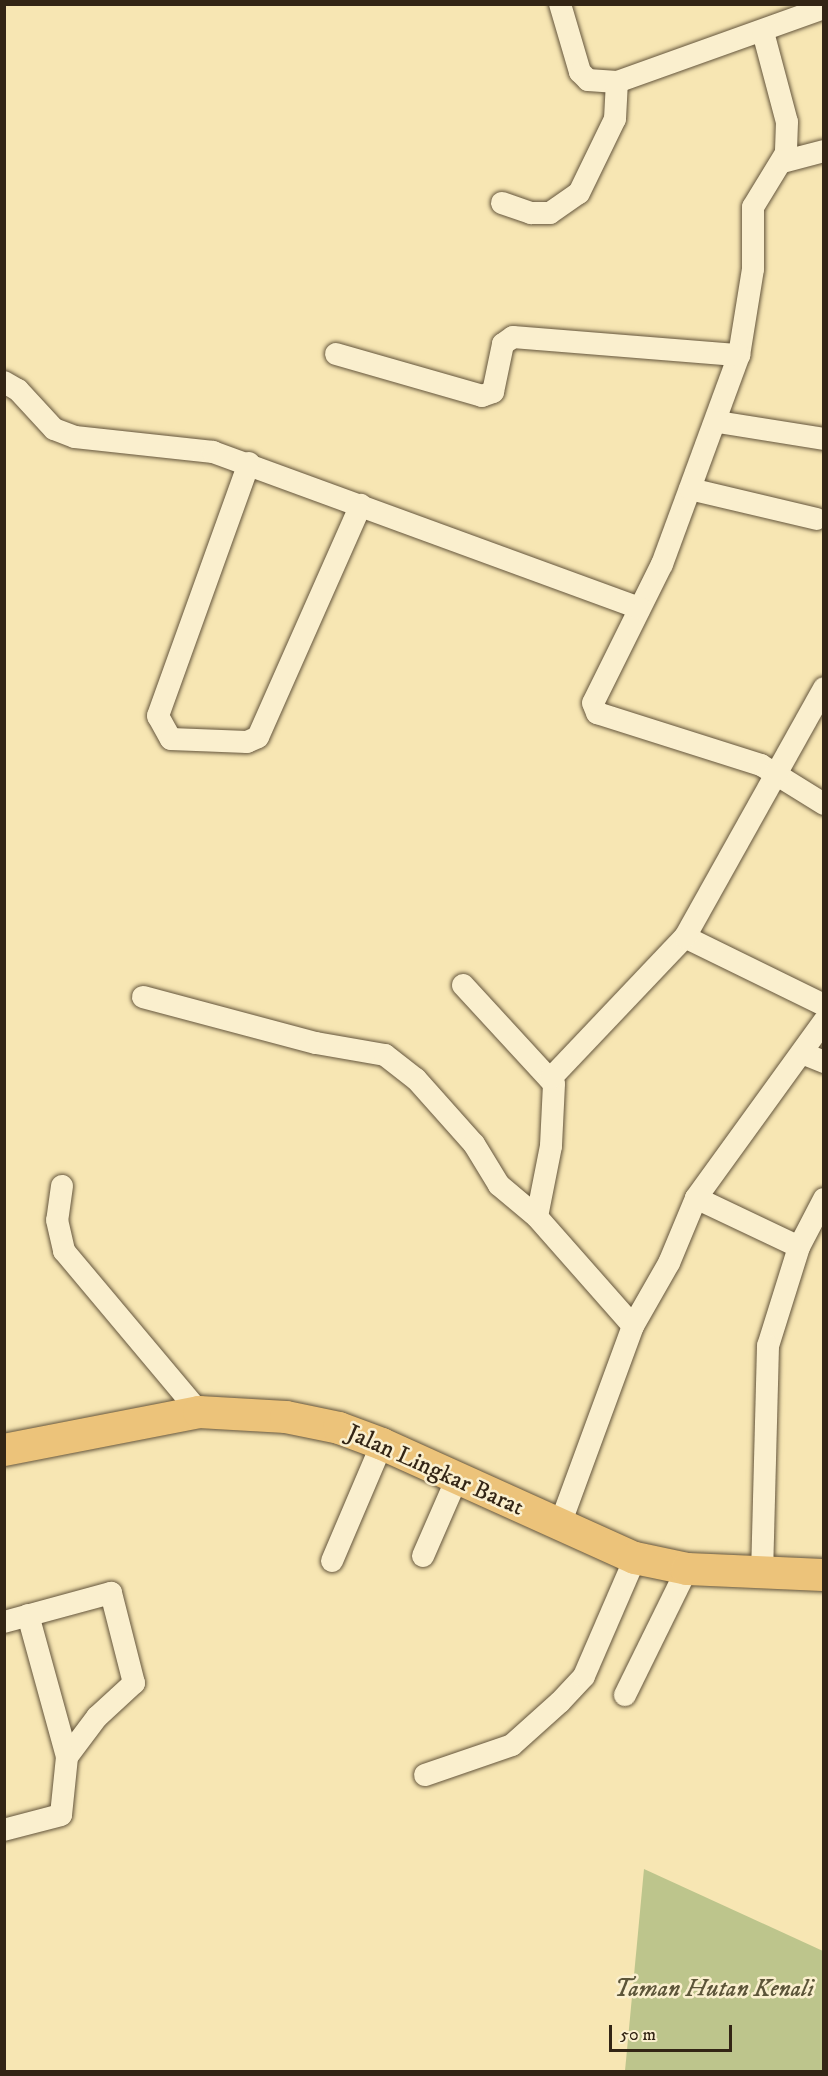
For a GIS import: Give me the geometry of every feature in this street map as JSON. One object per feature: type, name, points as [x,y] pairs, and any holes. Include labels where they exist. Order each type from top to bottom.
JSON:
[{"type":"highway","name":"Jalan Lingkar Barat","points":[[4,1450],[199,1412],[286,1417],[382,1444],[559,1527],[635,1558],[687,1569],[824,1575]]},
{"type":"street","points":[[560,4],[579,72],[588,80],[617,82],[763,32],[824,8]]},
{"type":"street","points":[[763,32],[787,122],[782,162],[753,207],[753,269],[739,355],[718,422],[690,489],[639,608],[593,699],[597,713],[720,748],[779,773],[824,804]]},
{"type":"street","points":[[502,203],[531,213],[550,213],[579,193],[615,119],[617,82]]},
{"type":"street","points":[[782,162],[824,151]]},
{"type":"street","points":[[336,354],[482,396],[493,392],[503,344],[513,337],[739,355]]},
{"type":"street","points":[[4,382],[18,390],[41,421],[75,437],[213,452],[249,463],[639,608]]},
{"type":"street","points":[[718,422],[824,439]]},
{"type":"street","points":[[249,463],[158,716],[171,739],[247,742],[258,737],[361,505]]},
{"type":"street","points":[[690,489],[817,519]]},
{"type":"street","points":[[551,1078],[685,937],[779,773],[824,688]]},
{"type":"street","points":[[685,937],[824,1005]]},
{"type":"street","points":[[463,985],[551,1078],[551,1146],[537,1217]]},
{"type":"street","points":[[143,997],[316,1042],[385,1055],[416,1079],[474,1144],[500,1185],[537,1217],[633,1326]]},
{"type":"street","points":[[559,1527],[633,1326],[669,1263],[696,1198],[824,1021]]},
{"type":"street","points":[[802,1053],[824,1062]]},
{"type":"street","points":[[62,1186],[57,1220],[64,1251],[199,1412]]},
{"type":"street","points":[[696,1198],[799,1247]]},
{"type":"street","points":[[762,1572],[768,1346],[799,1247],[824,1199]]},
{"type":"street","points":[[332,1561],[382,1444]]},
{"type":"street","points":[[423,1556],[457,1478]]},
{"type":"street","points":[[425,1775],[512,1745],[560,1702],[584,1676],[635,1558]]},
{"type":"street","points":[[625,1695],[687,1569]]},
{"type":"street","points":[[4,1622],[111,1593],[134,1683],[97,1717],[68,1757]]},
{"type":"street","points":[[4,1830],[61,1815],[68,1757],[28,1615]]},
{"type":"green space","name":"Taman Hutan Kenali","points":[[644,1869],[823,1951],[823,2071],[625,2071]]}]
